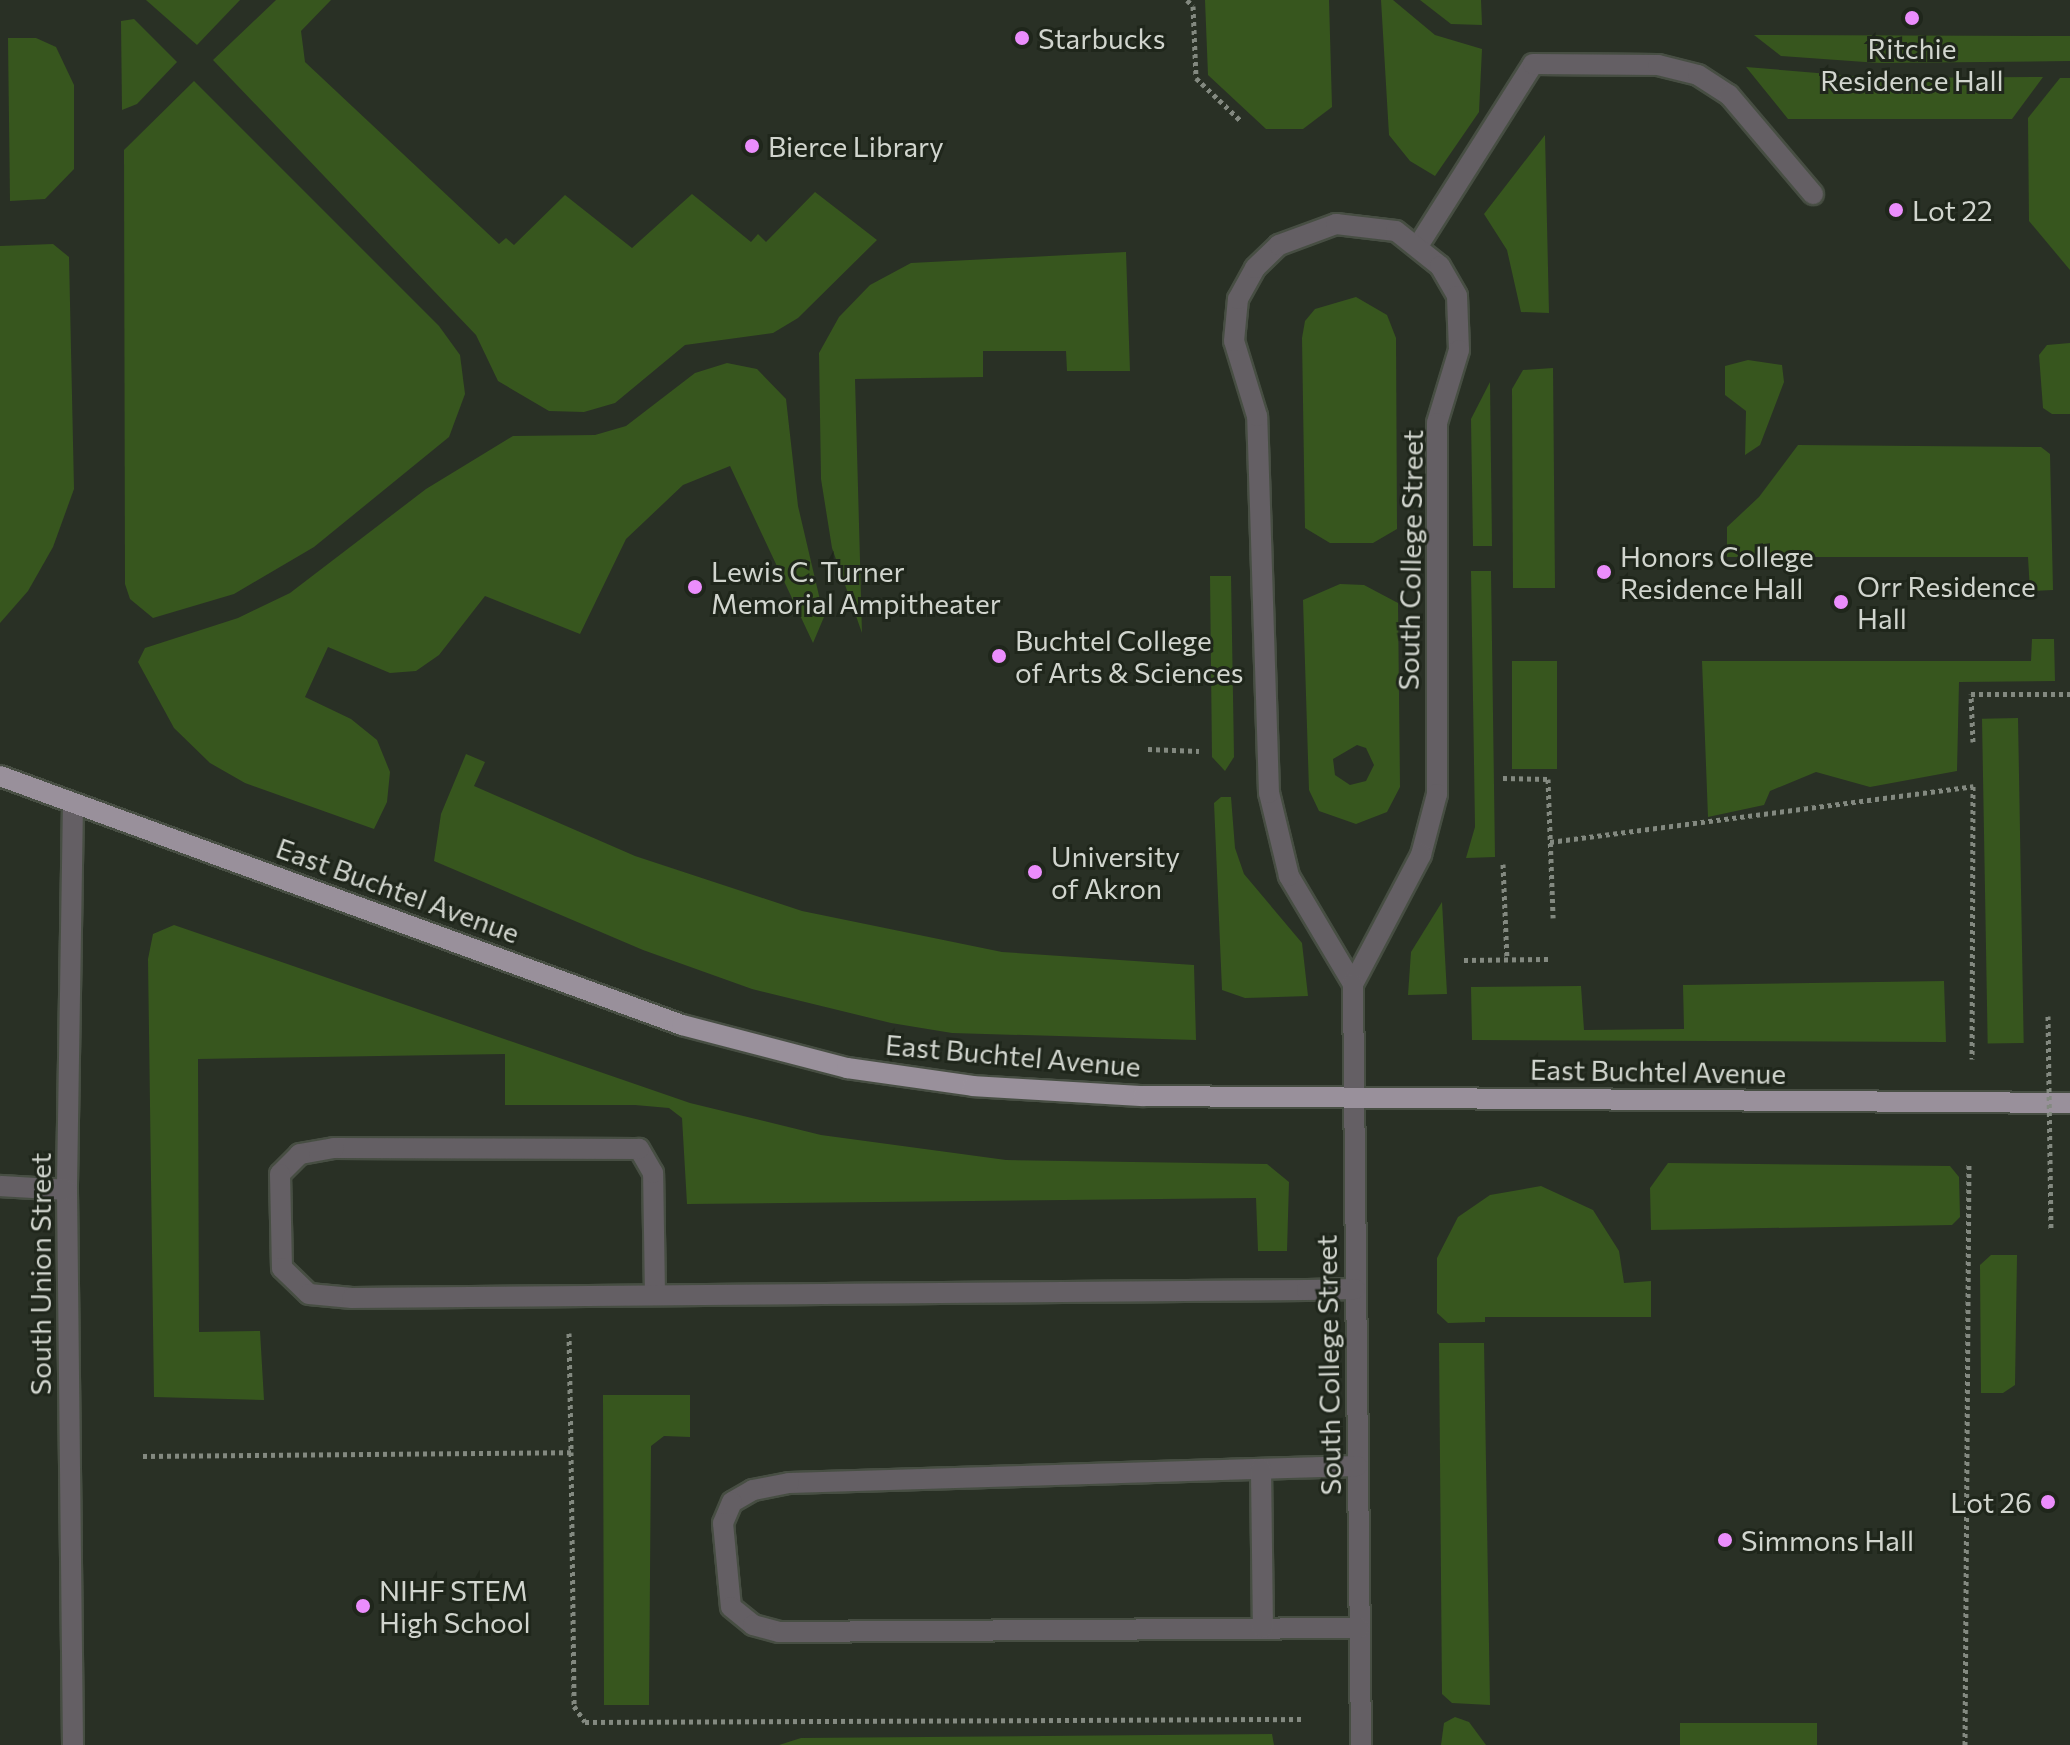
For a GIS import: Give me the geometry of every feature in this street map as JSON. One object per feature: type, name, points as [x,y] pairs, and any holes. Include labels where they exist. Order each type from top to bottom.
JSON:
[{"type":"main road","name":"East Buchtel Avenue","points":[[0,776],[682,1025],[847,1068],[973,1086],[1143,1096],[1351,1093],[2070,1103]]},
{"type":"street","points":[[1418,246],[1533,64],[1658,65],[1698,75],[1729,95],[1813,194]]},
{"type":"street","name":"South College Street","points":[[1353,984],[1289,876],[1269,793],[1257,416],[1234,341],[1238,299],[1255,268],[1303,232],[1370,225],[1418,246],[1440,266],[1457,296],[1458,323],[1453,385],[1437,423],[1437,794],[1421,855],[1353,984],[1351,1093],[1361,1745]]},
{"type":"street","name":"South Union Street","points":[[73,803],[67,1190],[73,1745]]},
{"type":"street","points":[[655,1295],[653,1173],[639,1149],[334,1148],[300,1154],[280,1174],[282,1268],[309,1294],[655,1295],[1355,1289]]},
{"type":"street","points":[[0,1186],[67,1190]]},
{"type":"street","points":[[1357,1466],[789,1483],[753,1490],[732,1502],[723,1523],[731,1607],[753,1625],[779,1632],[1359,1628]]},
{"type":"street","points":[[1261,1469],[1263,1628]]},
{"type":"path","points":[[1187,0],[1193,6],[1196,78],[1240,120]]},
{"type":"path","points":[[1973,742],[1971,694],[2070,694]]},
{"type":"path","points":[[1148,749],[1199,751]]},
{"type":"path","points":[[1503,778],[1548,779],[1553,918]]},
{"type":"path","points":[[1550,842],[1973,786],[1972,1059]]},
{"type":"path","points":[[1503,864],[1507,959]]},
{"type":"path","points":[[1464,960],[1548,959]]},
{"type":"path","points":[[2048,1016],[2051,1231]]},
{"type":"path","points":[[1965,1745],[1969,1163]]},
{"type":"path","points":[[569,1329],[571,1452]]},
{"type":"green space","points":[[146,0],[240,0],[197,45]]},
{"type":"green space","points":[[276,0],[331,0],[301,31],[305,62],[499,244],[506,238],[514,245],[565,195],[632,248],[692,194],[751,242],[758,234],[766,242],[815,192],[877,240],[798,318],[773,333],[685,345],[615,403],[584,412],[549,411],[498,381],[476,335],[213,60]]},
{"type":"green space","points":[[1205,0],[1329,0],[1332,107],[1303,129],[1266,129],[1208,75]]},
{"type":"green space","points":[[1381,0],[1393,0],[1435,35],[1482,49],[1479,112],[1435,176],[1410,161],[1389,135]]},
{"type":"green space","points":[[1420,0],[1481,0],[1482,25],[1451,24]]},
{"type":"green space","points":[[134,19],[177,62],[137,104],[122,110],[121,21]]},
{"type":"green space","points":[[1754,35],[2070,36],[2070,61],[1879,63],[1781,56]]},
{"type":"green space","points":[[8,38],[36,38],[56,47],[74,85],[74,169],[45,199],[10,201]]},
{"type":"green space","points":[[1746,67],[1877,78],[2043,77],[2012,119],[1788,119]]},
{"type":"green space","points":[[2060,78],[2070,78],[2070,270],[2029,221],[2028,118]]},
{"type":"green space","points":[[194,81],[439,326],[460,355],[465,394],[449,437],[314,547],[234,594],[153,618],[130,599],[125,584],[124,150]]},
{"type":"green space","points":[[1545,135],[1549,313],[1521,312],[1507,250],[1484,214]]},
{"type":"green space","points":[[53,244],[69,257],[74,489],[53,547],[28,591],[0,623],[0,246]]},
{"type":"green space","points":[[1126,252],[1130,371],[1067,371],[1066,351],[983,351],[983,377],[855,379],[862,633],[832,548],[821,479],[819,353],[839,317],[870,285],[911,263]]},
{"type":"green space","points":[[1356,297],[1387,315],[1396,338],[1397,529],[1373,543],[1330,543],[1305,528],[1302,338],[1305,321],[1315,309]]},
{"type":"green space","points":[[2070,343],[2070,414],[2052,414],[2043,408],[2039,355],[2047,345]]},
{"type":"green space","points":[[1748,360],[1782,365],[1784,382],[1760,445],[1745,455],[1746,411],[1725,395],[1725,366]]},
{"type":"green space","points":[[727,363],[757,369],[786,399],[798,506],[824,617],[813,643],[730,466],[683,485],[626,539],[580,634],[485,596],[439,655],[416,671],[390,673],[328,647],[305,697],[351,719],[377,740],[390,772],[387,802],[374,829],[245,783],[210,763],[174,728],[138,662],[145,648],[238,618],[290,593],[426,489],[513,436],[595,435],[626,426],[695,373]]},
{"type":"green space","points":[[1553,368],[1555,588],[1513,588],[1512,389],[1523,370]]},
{"type":"green space","points":[[1490,382],[1492,546],[1473,546],[1471,419]]},
{"type":"green space","points":[[1798,445],[2041,447],[2050,454],[2053,590],[2030,591],[2028,557],[1727,557],[1727,527],[1759,497]]},
{"type":"green space","points":[[1471,571],[1491,571],[1495,857],[1466,858],[1475,827]]},
{"type":"green space","points":[[1210,576],[1231,576],[1234,757],[1225,771],[1212,757]]},
{"type":"green space","points":[[1340,584],[1364,585],[1398,603],[1400,787],[1387,812],[1356,824],[1319,811],[1309,790],[1303,600]],"holes":[[[1357,745],[1366,748],[1374,765],[1366,781],[1350,785],[1335,775],[1333,759]]]},
{"type":"green space","points":[[2032,639],[2054,639],[2055,681],[1959,682],[1957,771],[1870,787],[1816,772],[1770,791],[1764,805],[1708,817],[1702,661],[2031,661]]},
{"type":"green space","points":[[1512,661],[1557,661],[1557,769],[1512,769]]},
{"type":"green space","points":[[2018,718],[2024,1043],[1988,1044],[1982,719]]},
{"type":"green space","points":[[466,754],[485,762],[474,786],[635,856],[802,911],[1002,952],[1194,965],[1196,1040],[952,1033],[891,1023],[752,989],[643,950],[434,861],[441,814]]},
{"type":"green space","points":[[1221,797],[1231,797],[1235,848],[1244,874],[1302,943],[1308,996],[1245,998],[1222,990],[1214,803]]},
{"type":"green space","points":[[1442,902],[1447,994],[1408,995],[1411,952]]},
{"type":"green space","points":[[174,925],[690,1103],[821,1135],[1006,1160],[1267,1164],[1289,1182],[1287,1251],[1258,1251],[1256,1198],[687,1204],[682,1118],[669,1108],[635,1105],[505,1105],[505,1054],[198,1059],[199,1332],[260,1331],[264,1400],[154,1397],[148,959],[153,934]]},
{"type":"green space","points":[[1944,981],[1946,1042],[1472,1040],[1471,987],[1581,986],[1584,1030],[1684,1029],[1683,985]]},
{"type":"green space","points":[[1668,1163],[1950,1166],[1959,1177],[1960,1217],[1952,1225],[1651,1230],[1650,1188]]},
{"type":"green space","points":[[1541,1186],[1593,1210],[1619,1251],[1624,1283],[1651,1281],[1651,1317],[1485,1317],[1485,1322],[1448,1323],[1437,1313],[1437,1258],[1458,1217],[1490,1195]]},
{"type":"green space","points":[[1991,1255],[2017,1255],[2015,1385],[2003,1393],[1981,1393],[1980,1265]]},
{"type":"green space","points":[[1439,1343],[1484,1343],[1490,1705],[1452,1703],[1442,1694]]},
{"type":"green space","points":[[603,1395],[690,1395],[690,1437],[664,1436],[651,1446],[649,1705],[604,1705]]},
{"type":"green space","points":[[1455,1717],[1469,1722],[1486,1745],[1441,1745],[1444,1723]]},
{"type":"green space","points":[[1680,1723],[1817,1723],[1817,1745],[1680,1745]]},
{"type":"green space","points":[[1272,1734],[1274,1745],[779,1745],[801,1738]]},
{"type":"place","name":"Ritchie Residence Hall","points":[[1912,18]]},
{"type":"place","name":"Starbucks","points":[[1022,38]]},
{"type":"place","name":"Bierce Library","points":[[752,146]]},
{"type":"place","name":"Lot 22","points":[[1896,210]]},
{"type":"place","name":"Honors College Residence Hall","points":[[1604,572]]},
{"type":"place","name":"Lewis C. Turner Memorial Ampitheater","points":[[695,587]]},
{"type":"place","name":"Orr Residence Hall","points":[[1841,602]]},
{"type":"place","name":"Buchtel College of Arts & Sciences","points":[[999,656]]},
{"type":"place","name":"University of Akron","points":[[1035,872]]},
{"type":"place","name":"Lot 26","points":[[2048,1502]]},
{"type":"place","name":"Simmons Hall","points":[[1725,1540]]},
{"type":"place","name":"NIHF STEM High School","points":[[363,1606]]}]
